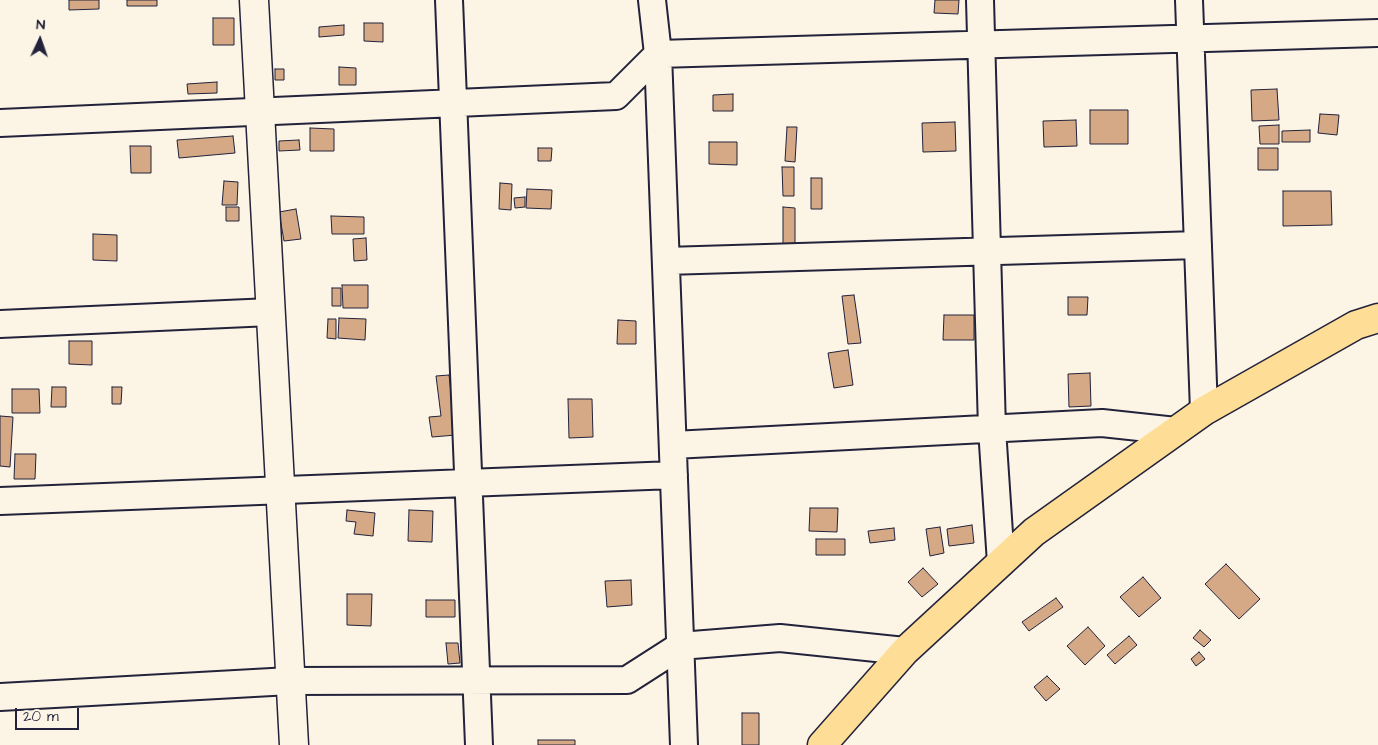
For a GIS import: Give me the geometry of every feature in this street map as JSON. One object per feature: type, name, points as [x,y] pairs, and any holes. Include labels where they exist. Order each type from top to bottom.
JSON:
[{"type":"main road","points":[[822,745],[905,651],[1034,532],[1204,411],[1356,325],[1378,318]]},
{"type":"street","points":[[254,0],[294,745]]},
{"type":"street","points":[[448,0],[479,745]]},
{"type":"street","points":[[652,0],[658,54],[684,745]]},
{"type":"street","points":[[980,0],[992,429],[1001,563]]},
{"type":"street","points":[[1189,0],[1204,411]]},
{"type":"street","points":[[0,123],[616,96],[658,54],[1378,33]]},
{"type":"street","points":[[666,261],[1198,245]]},
{"type":"street","points":[[0,324],[271,312]]},
{"type":"street","points":[[673,445],[1102,423],[1176,431]]},
{"type":"street","points":[[0,501],[674,475]]},
{"type":"street","points":[[0,697],[290,681],[627,680],[680,646],[780,638],[905,651]]},
{"type":"building","points":[[69,0],[99,0],[99,9],[69,10]]},
{"type":"building","points":[[127,0],[157,0],[157,6],[127,6]]},
{"type":"building","points":[[935,0],[959,0],[958,14],[934,13]]},
{"type":"building","points":[[213,18],[234,18],[234,45],[213,45]]},
{"type":"building","points":[[364,23],[383,23],[383,42],[364,41]]},
{"type":"building","points":[[344,25],[344,35],[319,37],[319,27]]},
{"type":"building","points":[[339,67],[356,68],[356,85],[339,85]]},
{"type":"building","points":[[275,69],[284,69],[284,80],[275,80]]},
{"type":"building","points":[[217,82],[217,93],[188,94],[187,84]]},
{"type":"building","points":[[1277,89],[1279,120],[1252,121],[1251,90]]},
{"type":"building","points":[[733,94],[733,111],[713,111],[713,95]]},
{"type":"building","points":[[1090,110],[1128,110],[1128,144],[1090,144]]},
{"type":"building","points":[[1320,114],[1339,115],[1337,135],[1318,133]]},
{"type":"building","points":[[1076,120],[1077,146],[1044,147],[1043,121]]},
{"type":"building","points":[[955,122],[956,151],[923,152],[922,123]]},
{"type":"building","points":[[1279,125],[1279,144],[1260,144],[1259,126]]},
{"type":"building","points":[[787,127],[797,127],[795,162],[785,161]]},
{"type":"building","points":[[310,128],[334,129],[334,151],[310,151]]},
{"type":"building","points":[[1310,130],[1310,142],[1282,142],[1282,131]]},
{"type":"building","points":[[233,136],[235,153],[179,158],[177,140]]},
{"type":"building","points":[[299,140],[300,150],[279,151],[279,141]]},
{"type":"building","points":[[709,142],[737,142],[737,165],[709,164]]},
{"type":"building","points":[[130,146],[151,146],[151,173],[131,173]]},
{"type":"building","points":[[538,148],[552,148],[551,161],[538,161]]},
{"type":"building","points":[[1258,148],[1278,148],[1278,170],[1258,170]]},
{"type":"building","points":[[782,167],[794,167],[794,196],[783,196]]},
{"type":"building","points":[[811,178],[822,178],[822,209],[811,209]]},
{"type":"building","points":[[224,181],[238,182],[237,205],[222,205]]},
{"type":"building","points":[[500,183],[512,184],[511,210],[499,209]]},
{"type":"building","points":[[527,189],[552,190],[551,209],[526,208]]},
{"type":"building","points":[[1283,191],[1331,191],[1332,225],[1283,226]]},
{"type":"building","points":[[525,197],[525,207],[515,208],[514,198]]},
{"type":"building","points":[[226,207],[239,207],[239,221],[226,221]]},
{"type":"building","points":[[783,207],[795,208],[795,246],[783,245]]},
{"type":"building","points":[[296,209],[301,239],[284,241],[279,212]]},
{"type":"building","points":[[331,216],[364,217],[364,234],[332,234]]},
{"type":"building","points":[[93,234],[117,235],[117,261],[93,260]]},
{"type":"building","points":[[366,238],[367,260],[354,261],[353,239]]},
{"type":"building","points":[[342,285],[368,285],[368,308],[343,308]]},
{"type":"building","points":[[332,288],[341,288],[341,306],[332,306]]},
{"type":"building","points":[[854,295],[861,343],[848,344],[842,296]]},
{"type":"building","points":[[1068,297],[1088,297],[1087,315],[1068,315]]},
{"type":"building","points":[[944,315],[974,315],[974,340],[943,340]]},
{"type":"building","points":[[339,318],[366,319],[365,340],[338,338]]},
{"type":"building","points":[[328,319],[336,319],[336,339],[327,338]]},
{"type":"building","points":[[618,320],[636,321],[636,344],[617,344]]},
{"type":"building","points":[[69,341],[92,341],[92,365],[69,364]]},
{"type":"building","points":[[848,350],[853,385],[834,388],[828,353]]},
{"type":"building","points":[[1090,373],[1091,406],[1069,407],[1068,374]]},
{"type":"building","points":[[449,375],[456,435],[432,437],[429,417],[441,416],[436,376]]},
{"type":"building","points":[[52,387],[66,387],[66,407],[51,407]]},
{"type":"building","points":[[112,387],[122,387],[121,404],[112,404]]},
{"type":"building","points":[[12,389],[39,389],[40,413],[12,413]]},
{"type":"building","points":[[568,399],[592,399],[593,437],[569,438]]},
{"type":"building","points":[[0,416],[13,417],[10,467],[0,466]]},
{"type":"building","points":[[15,454],[36,454],[35,479],[14,479]]},
{"type":"building","points":[[810,508],[838,508],[837,532],[809,531]]},
{"type":"building","points":[[347,510],[375,513],[373,536],[354,534],[356,522],[346,521]]},
{"type":"building","points":[[409,510],[433,511],[432,542],[408,541]]},
{"type":"building","points":[[972,525],[974,543],[949,546],[947,529]]},
{"type":"building","points":[[940,527],[944,553],[930,556],[926,529]]},
{"type":"building","points":[[894,528],[895,540],[870,543],[868,531]]},
{"type":"building","points":[[816,539],[845,539],[845,555],[816,555]]},
{"type":"building","points":[[1226,564],[1260,599],[1239,619],[1205,584]]},
{"type":"building","points":[[923,568],[938,584],[922,597],[908,582]]},
{"type":"building","points":[[1143,577],[1161,598],[1139,617],[1120,597]]},
{"type":"building","points":[[631,580],[632,605],[607,607],[605,581]]},
{"type":"building","points":[[347,594],[372,594],[371,626],[347,625]]},
{"type":"building","points":[[1056,598],[1063,607],[1029,631],[1022,622]]},
{"type":"building","points":[[426,600],[455,600],[455,617],[426,617]]},
{"type":"building","points":[[1088,627],[1105,646],[1085,665],[1067,646]]},
{"type":"building","points":[[1200,630],[1211,640],[1204,647],[1193,638]]},
{"type":"building","points":[[1129,636],[1137,645],[1115,664],[1107,655]]},
{"type":"building","points":[[446,643],[458,643],[460,663],[448,664]]},
{"type":"building","points":[[1199,652],[1205,659],[1196,666],[1191,659]]},
{"type":"building","points":[[1047,676],[1060,689],[1046,701],[1034,687]]},
{"type":"building","points":[[742,713],[759,713],[759,745],[742,745]]},
{"type":"building","points":[[538,740],[575,740],[575,745],[538,745]]}]
